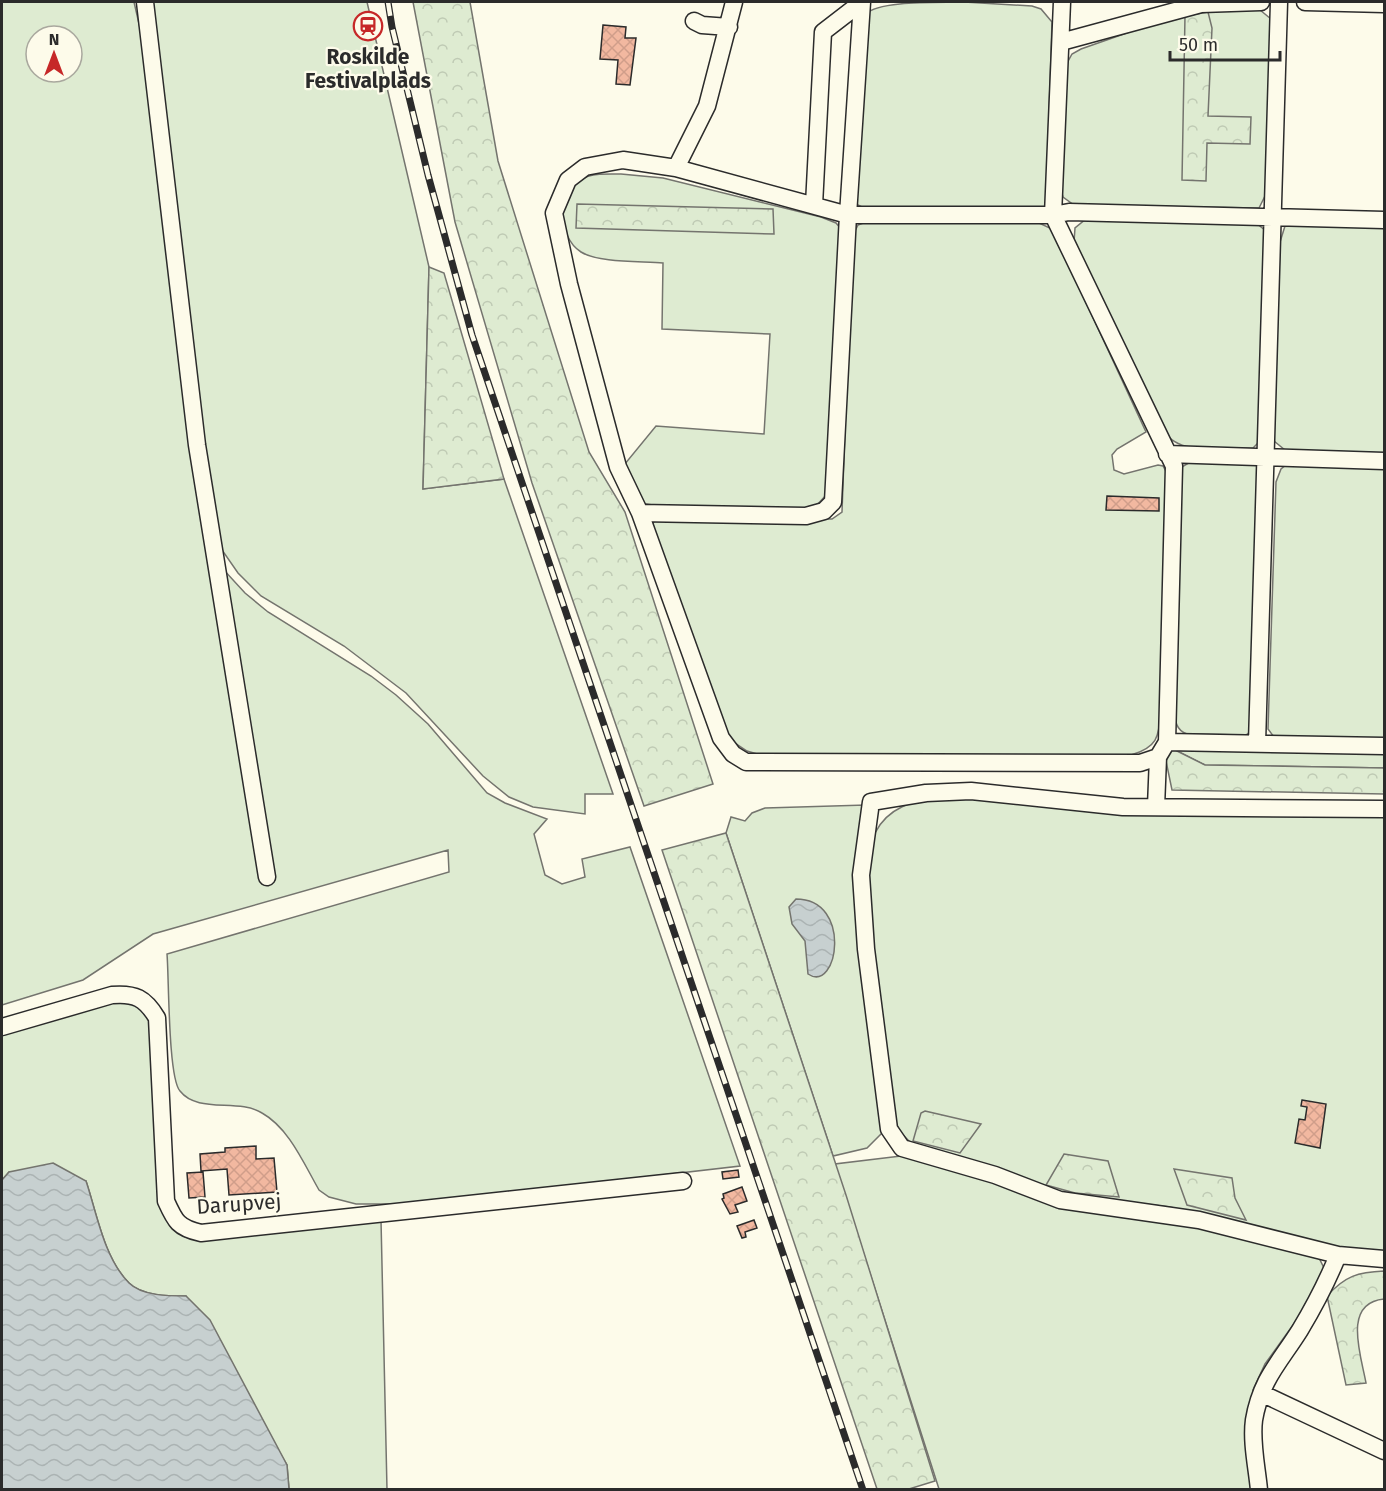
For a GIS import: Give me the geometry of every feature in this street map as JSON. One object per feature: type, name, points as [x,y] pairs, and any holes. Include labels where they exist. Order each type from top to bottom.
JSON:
[{"type":"lane","points":[[145,2],[197,445],[267,877]]},
{"type":"lane","points":[[676,168],[707,106],[734,2]]},
{"type":"lane","points":[[814,205],[823,32],[862,2]]},
{"type":"lane","points":[[640,513],[806,516],[824,511],[833,502],[862,2]]},
{"type":"lane","points":[[1056,2],[1062,2],[1053,215],[1174,466],[1167,742],[1158,757],[1156,807]]},
{"type":"lane","points":[[1061,42],[1201,4],[1261,2]]},
{"type":"lane","points":[[1257,743],[1279,2]]},
{"type":"lane","points":[[1305,2],[1384,4]]},
{"type":"lane","points":[[694,21],[702,25],[729,27]]},
{"type":"lane","points":[[1158,757],[1140,763],[746,762],[733,754],[721,738],[640,513],[618,467],[569,284],[554,213],[568,180],[585,166],[623,160],[676,168],[848,215],[1053,215],[1069,212],[1384,220]]},
{"type":"lane","points":[[1167,454],[1384,461]]},
{"type":"lane","points":[[1167,742],[1384,746]]},
{"type":"lane","points":[[1384,809],[1123,807],[971,791],[926,794],[871,802],[861,875],[888,1118],[893,1139],[902,1148],[995,1175],[1060,1200],[1198,1220],[1338,1255],[1384,1259]]},
{"type":"lane","name":"Darupvej","points":[[2,1027],[112,995],[127,994],[141,998],[149,1006],[156,1018],[166,1201],[175,1219],[185,1230],[201,1233],[683,1181]]},
{"type":"lane","points":[[1259,1490],[1254,1422],[1263,1394],[1274,1365],[1298,1333],[1323,1292],[1338,1255]]},
{"type":"lane","points":[[1263,1394],[1384,1451]]},
{"type":"green space","points":[[2,2],[134,2],[146,54],[222,568],[245,593],[268,612],[371,676],[396,695],[428,724],[487,793],[505,803],[547,819],[534,834],[545,875],[562,884],[585,877],[582,859],[630,847],[740,1166],[411,1204],[356,1204],[329,1197],[319,1190],[288,1137],[262,1113],[242,1106],[197,1102],[180,1091],[176,1082],[171,1048],[167,954],[449,872],[448,850],[153,934],[83,980],[2,1005]]},
{"type":"green space","points":[[152,2],[367,2],[429,267],[423,489],[504,479],[613,794],[585,794],[585,814],[533,807],[509,797],[483,776],[406,693],[344,646],[261,596],[238,573],[222,550],[197,410]]},
{"type":"green space","points":[[413,2],[470,2],[498,161],[589,452],[625,512],[713,784],[644,806],[532,483],[455,222]]},
{"type":"green space","points":[[964,2],[1032,6],[1041,9],[1052,22],[1046,206],[1040,209],[866,209],[856,204],[866,14],[884,6],[897,4]]},
{"type":"green space","points":[[1195,9],[1260,10],[1271,19],[1267,192],[1259,208],[1074,205],[1063,197],[1061,190],[1066,65],[1072,54]]},
{"type":"green space","points":[[1208,12],[1212,28],[1208,116],[1251,117],[1250,144],[1207,143],[1206,181],[1182,180],[1185,16]]},
{"type":"green space","points":[[621,174],[663,178],[821,217],[836,223],[842,230],[828,493],[816,506],[809,508],[670,508],[641,503],[624,465],[656,426],[764,434],[770,334],[662,329],[663,263],[598,258],[581,252],[573,245],[564,225],[564,203],[568,193],[575,184],[588,176]]},
{"type":"green space","points":[[577,204],[773,209],[774,234],[576,228]]},
{"type":"green space","points":[[1086,219],[1256,223],[1266,231],[1260,441],[1253,448],[1194,448],[1174,441],[1166,434],[1074,242],[1075,228]]},
{"type":"green space","points":[[866,222],[1037,222],[1052,229],[1146,432],[1117,449],[1112,455],[1114,470],[1124,474],[1158,465],[1163,466],[1168,475],[1161,705],[1156,737],[1153,743],[1141,751],[1131,755],[767,757],[747,751],[729,739],[655,537],[653,523],[658,518],[832,519],[842,512],[852,237],[858,225]]},
{"type":"green space","points":[[1285,226],[1384,227],[1384,453],[1285,450],[1274,441],[1280,242]]},
{"type":"green space","points":[[429,267],[444,273],[504,479],[423,489]]},
{"type":"green space","points":[[1192,461],[1259,465],[1251,731],[1246,735],[1187,734],[1180,730],[1175,720],[1180,468]]},
{"type":"green space","points":[[1286,465],[1384,468],[1384,741],[1274,737],[1268,729],[1276,482],[1281,469]]},
{"type":"green space","points":[[1171,748],[1384,754],[1384,768],[1205,765]]},
{"type":"green space","points":[[1171,748],[1205,765],[1384,768],[1384,794],[1172,790],[1166,761]]},
{"type":"green space","points":[[939,797],[1384,816],[1384,1254],[1334,1248],[1170,1207],[1069,1195],[913,1145],[899,1131],[893,1113],[873,968],[869,925],[869,855],[880,824],[894,811],[911,803]]},
{"type":"green space","points":[[866,805],[856,871],[883,1132],[867,1148],[833,1156],[726,833],[731,817],[745,821],[752,813],[765,808]]},
{"type":"green space","points":[[726,833],[846,1195],[935,1481],[909,1489],[877,1489],[662,850]]},
{"type":"green space","points":[[112,995],[139,1003],[150,1019],[173,1225],[185,1237],[201,1238],[381,1220],[387,1489],[289,1489],[287,1465],[186,1296],[141,1291],[120,1273],[102,1235],[86,1181],[9,1172],[2,1180],[2,1028]]},
{"type":"green space","points":[[925,1111],[981,1124],[960,1153],[913,1141],[921,1113]]},
{"type":"green space","points":[[1064,1154],[1108,1161],[1119,1197],[1075,1193],[1046,1185]]},
{"type":"green space","points":[[901,1156],[1180,1221],[1319,1258],[1324,1268],[1311,1300],[1265,1364],[1253,1390],[1251,1415],[1255,1489],[939,1489],[835,1164]]},
{"type":"green space","points":[[1174,1169],[1232,1178],[1235,1198],[1246,1220],[1187,1205]]},
{"type":"green space","points":[[1384,1271],[1384,1299],[1371,1303],[1363,1310],[1357,1332],[1366,1383],[1346,1385],[1327,1296],[1352,1276]]},
{"type":"water","points":[[796,899],[814,903],[826,914],[833,928],[835,944],[832,959],[827,971],[818,977],[808,974],[805,941],[792,924],[789,907]]},
{"type":"water","points":[[53,1163],[86,1181],[107,1248],[120,1273],[129,1283],[148,1293],[186,1296],[210,1320],[287,1465],[289,1489],[2,1489],[2,1180],[9,1172]]},
{"type":"building","points":[[603,25],[626,27],[625,38],[636,38],[630,85],[616,84],[618,60],[600,59]]},
{"type":"building","points":[[1107,496],[1159,498],[1159,511],[1106,510]]},
{"type":"building","points":[[1302,1100],[1326,1104],[1320,1148],[1295,1143],[1299,1119],[1305,1120],[1307,1107],[1301,1106]]},
{"type":"building","points":[[256,1146],[256,1159],[274,1158],[277,1192],[229,1195],[227,1169],[201,1171],[200,1154],[225,1152],[225,1148]]},
{"type":"building","points":[[738,1170],[739,1177],[723,1179],[722,1172]]},
{"type":"building","points":[[203,1172],[205,1197],[189,1198],[187,1173]]},
{"type":"building","points":[[742,1187],[747,1201],[735,1205],[738,1212],[730,1214],[722,1199],[723,1194]]},
{"type":"building","points":[[754,1220],[757,1228],[745,1232],[746,1237],[742,1238],[737,1226]]},
{"type":"railway","points":[[388,2],[428,175],[472,335],[863,1490]]},
{"type":"place","name":"Roskilde Festivalplads","points":[[368,26]]}]
